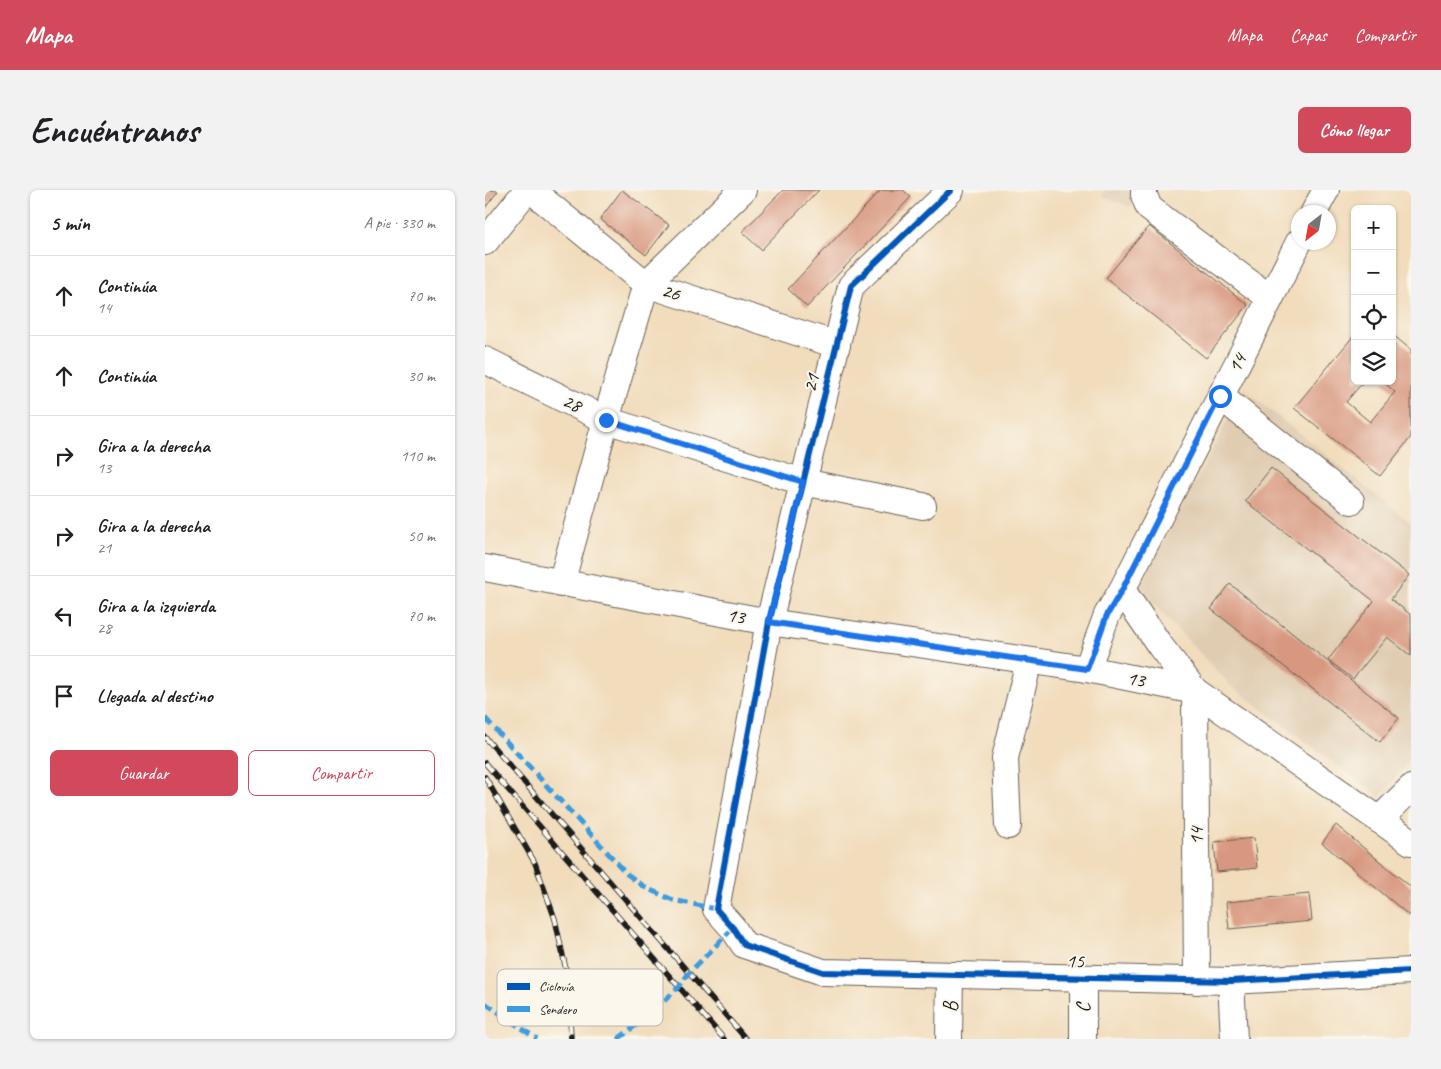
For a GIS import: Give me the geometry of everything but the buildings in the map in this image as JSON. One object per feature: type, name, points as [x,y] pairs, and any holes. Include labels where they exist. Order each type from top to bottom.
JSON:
[{"type":"street","points":[[485,242],[529,190]]},
{"type":"street","name":"26","points":[[529,190],[646,284],[837,345]]},
{"type":"street","points":[[561,584],[646,284],[743,190]]},
{"type":"street","points":[[1144,190],[1149,208],[1270,298]]},
{"type":"street","points":[[1318,205],[1326,190]]},
{"type":"street","name":"21","points":[[744,944],[716,909],[769,622],[851,286],[936,195]]},
{"type":"street","name":"14","points":[[1087,669],[1107,615],[1122,590],[1295,250]]},
{"type":"street","name":"28","points":[[485,360],[606,420],[803,482],[923,506]]},
{"type":"street","points":[[1220,396],[1351,501]]},
{"type":"street","name":"13","points":[[485,568],[561,584],[769,622],[1087,669],[1195,691]]},
{"type":"street","name":"13","points":[[1122,590],[1161,647],[1195,691],[1411,842]]},
{"type":"street","points":[[1008,826],[1005,758],[1029,661]]},
{"type":"street","name":"14","points":[[1195,691],[1197,980]]},
{"type":"street","points":[[1379,820],[1411,788]]},
{"type":"street","name":"15","points":[[744,944],[823,972],[1231,981],[1411,971]]},
{"type":"street","name":"B","points":[[949,1039],[950,975]]},
{"type":"street","name":"C","points":[[1083,978],[1083,1039]]},
{"type":"street","points":[[1231,981],[1234,1039]]},
{"type":"shaded area","points":[[1104,190],[1136,190],[1131,207],[1102,197]]},
{"type":"shaded area","points":[[1244,389],[1411,523],[1411,758],[1380,797],[1231,686],[1139,589]]},
{"type":"railway","points":[[485,737],[746,1039]]},
{"type":"railway","points":[[485,763],[724,1039]]},
{"type":"railway","points":[[485,777],[535,863],[555,919],[566,969]]},
{"type":"railway","points":[[570,1026],[571,1039]]},
{"type":"marked path","points":[[485,718],[627,874],[646,888],[673,900],[716,909]]},
{"type":"marked path","points":[[663,1002],[733,928]]},
{"type":"marked path","points":[[485,1003],[497,1011]]},
{"type":"marked path","points":[[518,1026],[537,1039]]},
{"type":"marked path","points":[[618,1039],[635,1026]]},
{"type":"cycle path","points":[[951,190],[851,286],[769,622],[716,909],[733,928],[744,945],[823,972],[1231,981],[1411,971]]},
{"type":"route","points":[[606,420],[697,447],[803,482],[769,622],[1087,669],[1107,615],[1122,590],[1220,396]]}]
